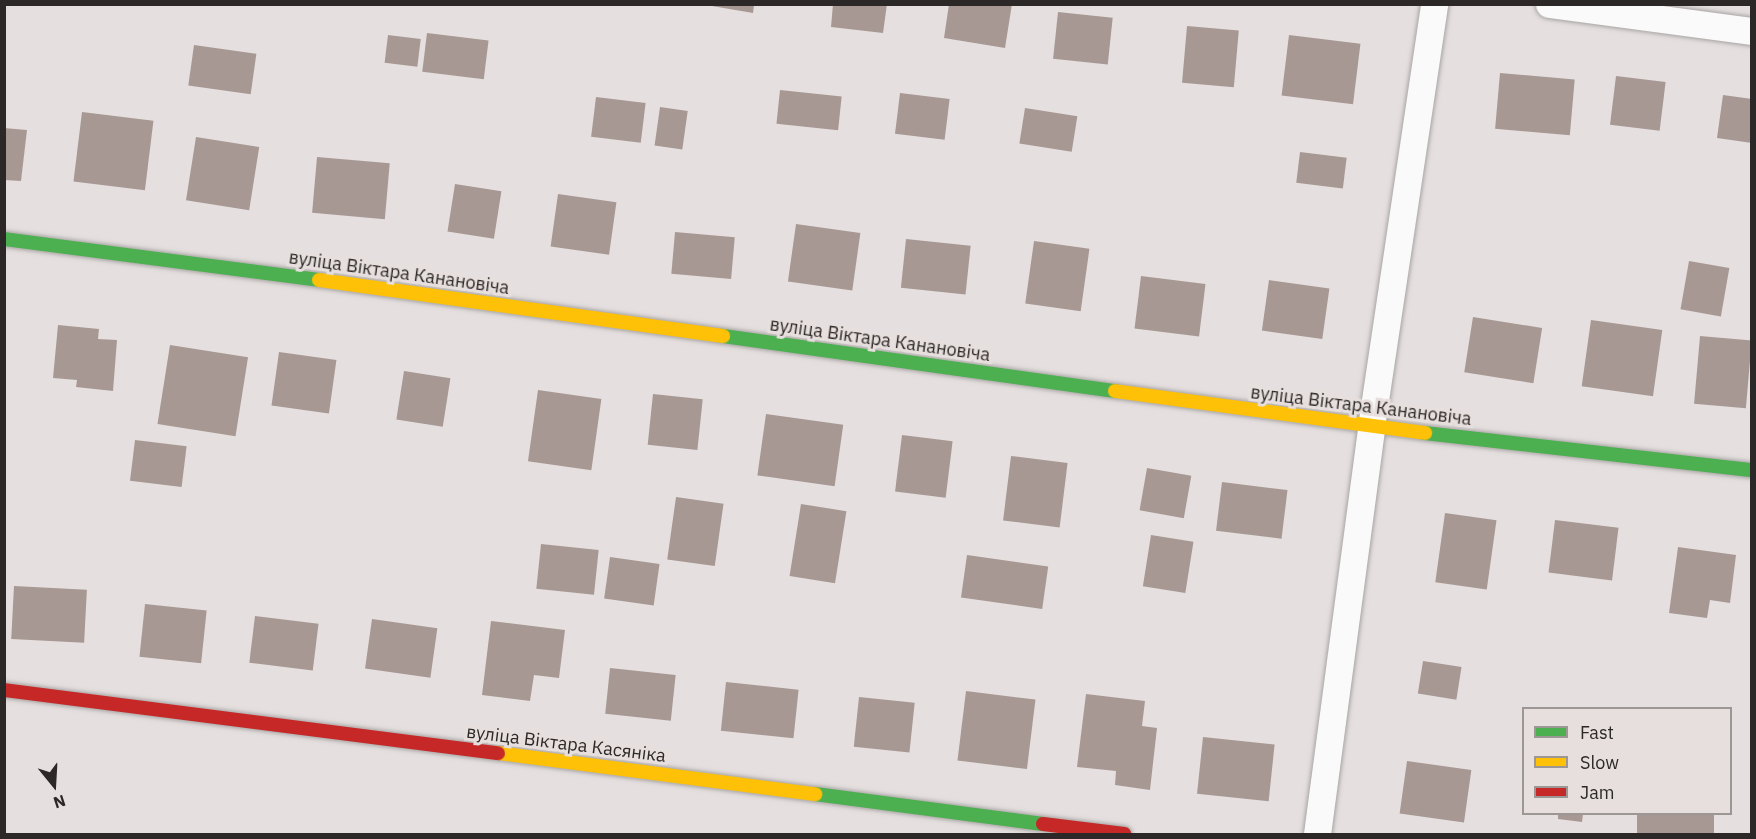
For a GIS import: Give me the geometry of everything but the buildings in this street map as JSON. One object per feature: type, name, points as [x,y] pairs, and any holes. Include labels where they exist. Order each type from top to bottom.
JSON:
[{"type":"street","points":[[1317,834],[1371,427],[1434,4]]},
{"type":"street","points":[[1549,4],[1752,31]]},
{"type":"street","name":"вуліца Віктара Канановіча","points":[[4,239],[437,296],[1371,427],[1752,470]]},
{"type":"street","name":"вуліца Віктара Касяніка","points":[[4,690],[1124,834]]},
{"type":"traffic: fast","points":[[4,239],[319,280]]},
{"type":"traffic: fast","points":[[723,336],[1115,391]]},
{"type":"traffic: fast","points":[[1425,433],[1752,470]]},
{"type":"traffic: fast","points":[[815,794],[1043,824]]},
{"type":"traffic: slow","points":[[319,280],[723,336]]},
{"type":"traffic: slow","points":[[1115,391],[1425,433]]},
{"type":"traffic: slow","points":[[498,753],[815,794]]},
{"type":"traffic: jam","points":[[4,690],[498,753]]},
{"type":"traffic: jam","points":[[1043,824],[1124,834]]}]
